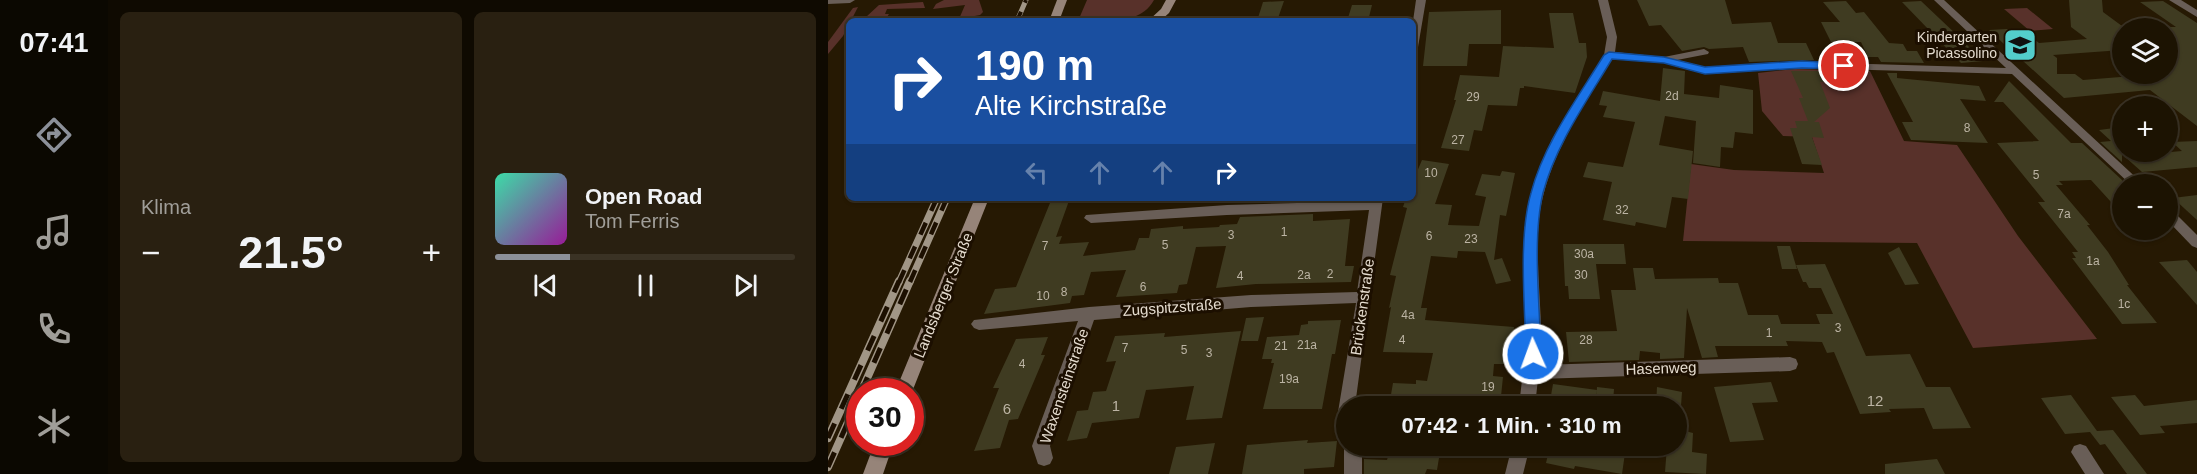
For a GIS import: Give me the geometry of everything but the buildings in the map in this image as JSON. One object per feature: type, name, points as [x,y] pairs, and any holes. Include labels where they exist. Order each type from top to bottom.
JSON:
[{"type":"main road","points":[[1055,18],[1062,0]]},
{"type":"main road","points":[[1156,18],[1165,10],[1171,0]]},
{"type":"main road","name":"Landsberger Straße","points":[[910,378],[981,201]]},
{"type":"main road","points":[[873,474],[880,456]]},
{"type":"street","points":[[828,2],[849,0]]},
{"type":"street","points":[[1416,29],[1421,0]]},
{"type":"street","points":[[1528,396],[1532,372],[1532,231],[1537,193],[1558,139],[1609,55],[1612,37],[1603,0]]},
{"type":"street","points":[[1939,0],[2126,174]]},
{"type":"street","points":[[2174,0],[2197,14]]},
{"type":"street","points":[[1664,60],[1704,52]]},
{"type":"street","points":[[1609,55],[1664,60],[1705,71],[1802,65],[2014,71]]},
{"type":"street","points":[[1092,218],[1376,201]]},
{"type":"street","name":"Brückenstraße","points":[[1349,396],[1376,201]]},
{"type":"street","points":[[2178,224],[2197,243]]},
{"type":"street","name":"Zugspitzstraße","points":[[979,324],[1251,301],[1364,297]]},
{"type":"street","name":"Waxensteinstraße","points":[[1044,458],[1041,446],[1089,313]]},
{"type":"street","name":"Hasenweg","points":[[1532,372],[1790,364]]},
{"type":"street","points":[[2080,452],[2095,474]]},
{"type":"street","points":[[1353,456],[1353,474]]},
{"type":"street","points":[[1514,474],[1518,456]]},
{"type":"shaded area","points":[[944,0],[979,0],[983,12],[980,15],[959,18],[965,5],[933,9],[936,4]]},
{"type":"shaded area","points":[[1087,0],[1154,0],[1140,14],[1130,18],[1079,18]]},
{"type":"shaded area","points":[[923,2],[925,8],[887,9],[885,14],[889,14],[887,17],[866,17],[879,5]]},
{"type":"shaded area","points":[[858,7],[852,18],[846,18],[846,30],[828,54],[828,42],[853,8]]},
{"type":"shaded area","points":[[2027,8],[2053,29],[2030,31],[2004,9]]},
{"type":"shaded area","points":[[1795,69],[1870,71],[1904,141],[1957,145],[2018,236],[2097,339],[1973,348],[1917,243],[1683,241],[1691,164],[1734,170],[1824,173],[1812,137],[1783,136],[1762,111],[1758,73]]},
{"type":"railway","points":[[1018,18],[1026,0]]},
{"type":"railway","points":[[899,282],[936,201]]},
{"type":"railway","points":[[910,282],[946,201]]},
{"type":"railway","points":[[828,438],[899,281]]},
{"type":"railway","points":[[867,378],[910,281]]},
{"type":"railway","points":[[828,467],[846,426]]},
{"type":"place","name":"Kindergarten Picassolino","points":[[2020,45]]},
{"type":"route","points":[[1533,354],[1532,231],[1537,193],[1545,167],[1558,139],[1609,55],[1664,60],[1705,71],[1802,65],[1844,66]]}]
